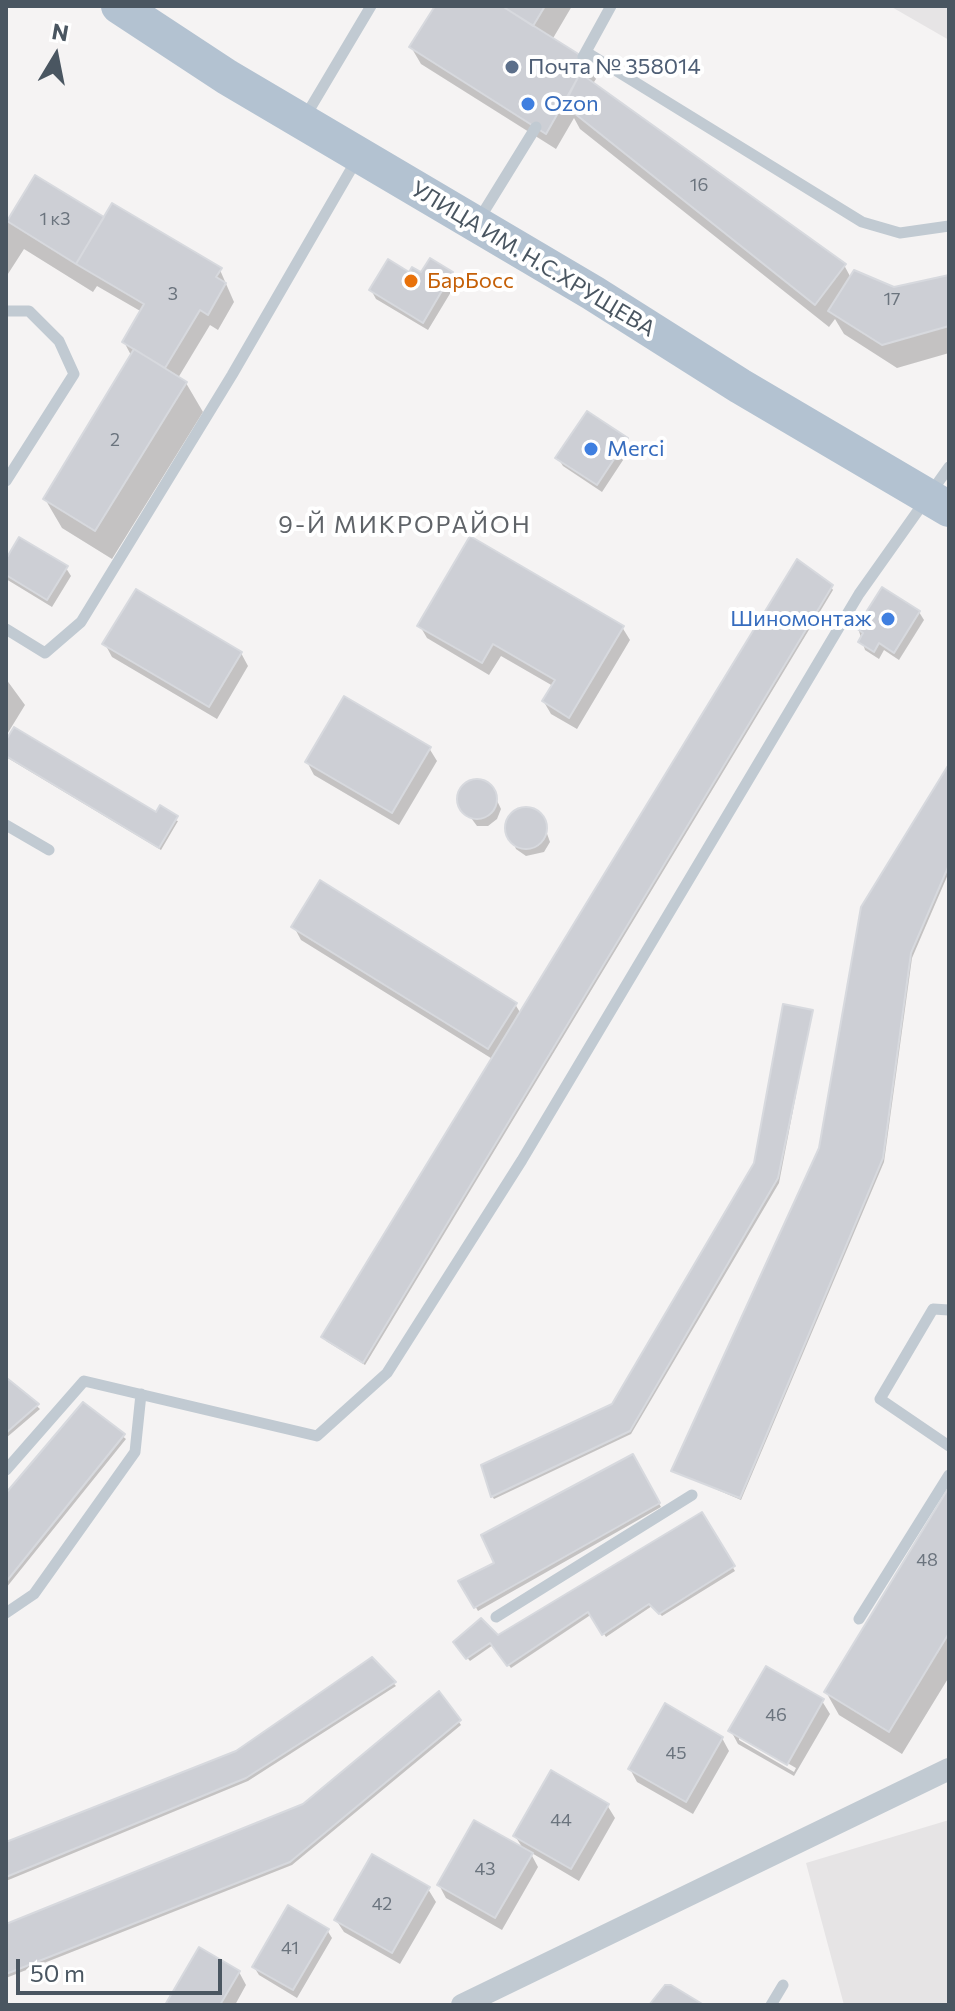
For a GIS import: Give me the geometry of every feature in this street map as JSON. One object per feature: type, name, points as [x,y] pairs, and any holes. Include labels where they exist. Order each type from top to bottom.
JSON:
[{"type":"main road","name":"УЛИЦА ИМ. Н.С.ХРУЩЕВА","points":[[119,6],[302,121],[939,503]]},
{"type":"street","points":[[462,2005],[949,1769]]},
{"type":"lane","points":[[302,121],[371,6]]},
{"type":"lane","points":[[611,6],[584,54],[862,222],[900,233],[949,226]]},
{"type":"lane","points":[[475,225],[536,127]]},
{"type":"lane","points":[[6,629],[45,653],[81,622],[232,375],[359,155]]},
{"type":"lane","points":[[6,311],[29,311],[59,341],[74,374],[6,481]]},
{"type":"lane","points":[[6,1470],[84,1381],[317,1436],[387,1373],[522,1160],[859,594],[939,503],[949,467]]},
{"type":"lane","points":[[6,825],[49,850]]},
{"type":"lane","points":[[949,1310],[933,1309],[880,1399],[949,1446]]},
{"type":"lane","points":[[6,1613],[34,1594],[135,1452],[141,1394]]},
{"type":"lane","points":[[859,1619],[949,1475]]},
{"type":"lane","points":[[496,1617],[692,1495]]},
{"type":"lane","points":[[771,2005],[783,1985]]},
{"type":"shaded area","points":[[890,6],[949,6],[949,40]]},
{"type":"shaded area","points":[[949,1820],[949,2005],[844,2005],[806,1863]]},
{"type":"building","name":"Почта № 358014","points":[[435,6],[502,6],[588,60],[546,134],[409,47]]},
{"type":"building","points":[[502,6],[545,6],[533,26]]},
{"type":"building","points":[[580,73],[846,264],[815,305],[564,105]]},
{"type":"building","points":[[35,175],[104,217],[76,264],[7,221]]},
{"type":"building","points":[[112,203],[222,268],[216,277],[226,283],[208,315],[200,310],[165,368],[122,342],[144,304],[76,264]]},
{"type":"building","name":"БарБосс","points":[[430,258],[453,272],[423,323],[369,290],[388,259],[409,272],[412,267],[421,272]]},
{"type":"building","points":[[854,270],[894,287],[949,275],[949,326],[882,345],[828,311]]},
{"type":"building","points":[[134,349],[187,382],[95,531],[43,499]]},
{"type":"building","points":[[587,411],[628,438],[597,485],[555,458]]},
{"type":"building","points":[[470,536],[624,626],[569,718],[542,701],[555,680],[493,644],[482,663],[417,626]]},
{"type":"building","points":[[19,537],[68,566],[47,600],[6,575],[6,559]]},
{"type":"building","points":[[797,559],[833,585],[363,1363],[321,1337]]},
{"type":"building","name":"Шиномонтаж","points":[[882,587],[920,611],[894,653],[879,643],[874,652],[858,642],[863,633],[856,628]]},
{"type":"building","points":[[136,589],[242,652],[209,707],[102,644]]},
{"type":"building","points":[[344,696],[431,747],[392,813],[305,762]]},
{"type":"building","points":[[14,727],[156,812],[160,805],[178,816],[159,848],[6,756],[6,740]]},
{"type":"building","points":[[949,764],[949,865],[911,953],[883,1158],[740,1498],[671,1471],[819,1148],[861,907]]},
{"type":"building","points":[[477,779],[491,785],[497,799],[491,813],[477,819],[463,813],[457,799],[463,785]]},
{"type":"building","points":[[526,807],[541,813],[547,828],[541,843],[526,849],[511,843],[505,828],[511,813]]},
{"type":"building","points":[[320,880],[517,1003],[488,1049],[291,927]]},
{"type":"building","points":[[783,1004],[813,1010],[778,1178],[630,1431],[491,1497],[481,1465],[612,1404],[754,1163]]},
{"type":"building","points":[[8,1379],[39,1404],[6,1433],[6,1381]]},
{"type":"building","points":[[83,1402],[125,1434],[6,1582],[6,1493]]},
{"type":"building","points":[[633,1454],[660,1503],[474,1608],[458,1581],[494,1563],[481,1535]]},
{"type":"building","points":[[949,1487],[949,1633],[889,1732],[824,1692]]},
{"type":"building","points":[[702,1512],[735,1566],[659,1614],[649,1604],[602,1635],[588,1612],[507,1666],[490,1643],[466,1659],[453,1642],[481,1618],[498,1635]]},
{"type":"building","points":[[372,1657],[396,1682],[246,1778],[6,1877],[6,1842],[236,1751]]},
{"type":"building","points":[[766,1666],[824,1699],[787,1765],[728,1731]]},
{"type":"building","points":[[439,1691],[461,1720],[290,1862],[6,1974],[6,1924],[303,1804]]},
{"type":"building","points":[[665,1703],[723,1737],[686,1802],[628,1769]]},
{"type":"building","points":[[551,1770],[609,1804],[571,1869],[513,1836]]},
{"type":"building","points":[[474,1820],[533,1853],[495,1918],[437,1885]]},
{"type":"building","points":[[372,1854],[430,1887],[392,1953],[334,1920]]},
{"type":"building","points":[[288,1905],[329,1929],[293,1990],[252,1967]]},
{"type":"building","points":[[199,1947],[240,1971],[220,2005],[165,2005]]},
{"type":"building","points":[[665,1985],[671,1985],[704,2005],[649,2005]]},
{"type":"place","name":"Почта № 358014","points":[[512,67]]},
{"type":"place","name":"Ozon","points":[[528,104]]},
{"type":"place","name":"БарБосс","points":[[411,281]]},
{"type":"place","name":"Merci","points":[[591,449]]},
{"type":"place","name":"Шиномонтаж","points":[[888,619]]},
{"type":"district","name":"9-Й МИКРОРАЙОН","points":[[405,525]]}]
